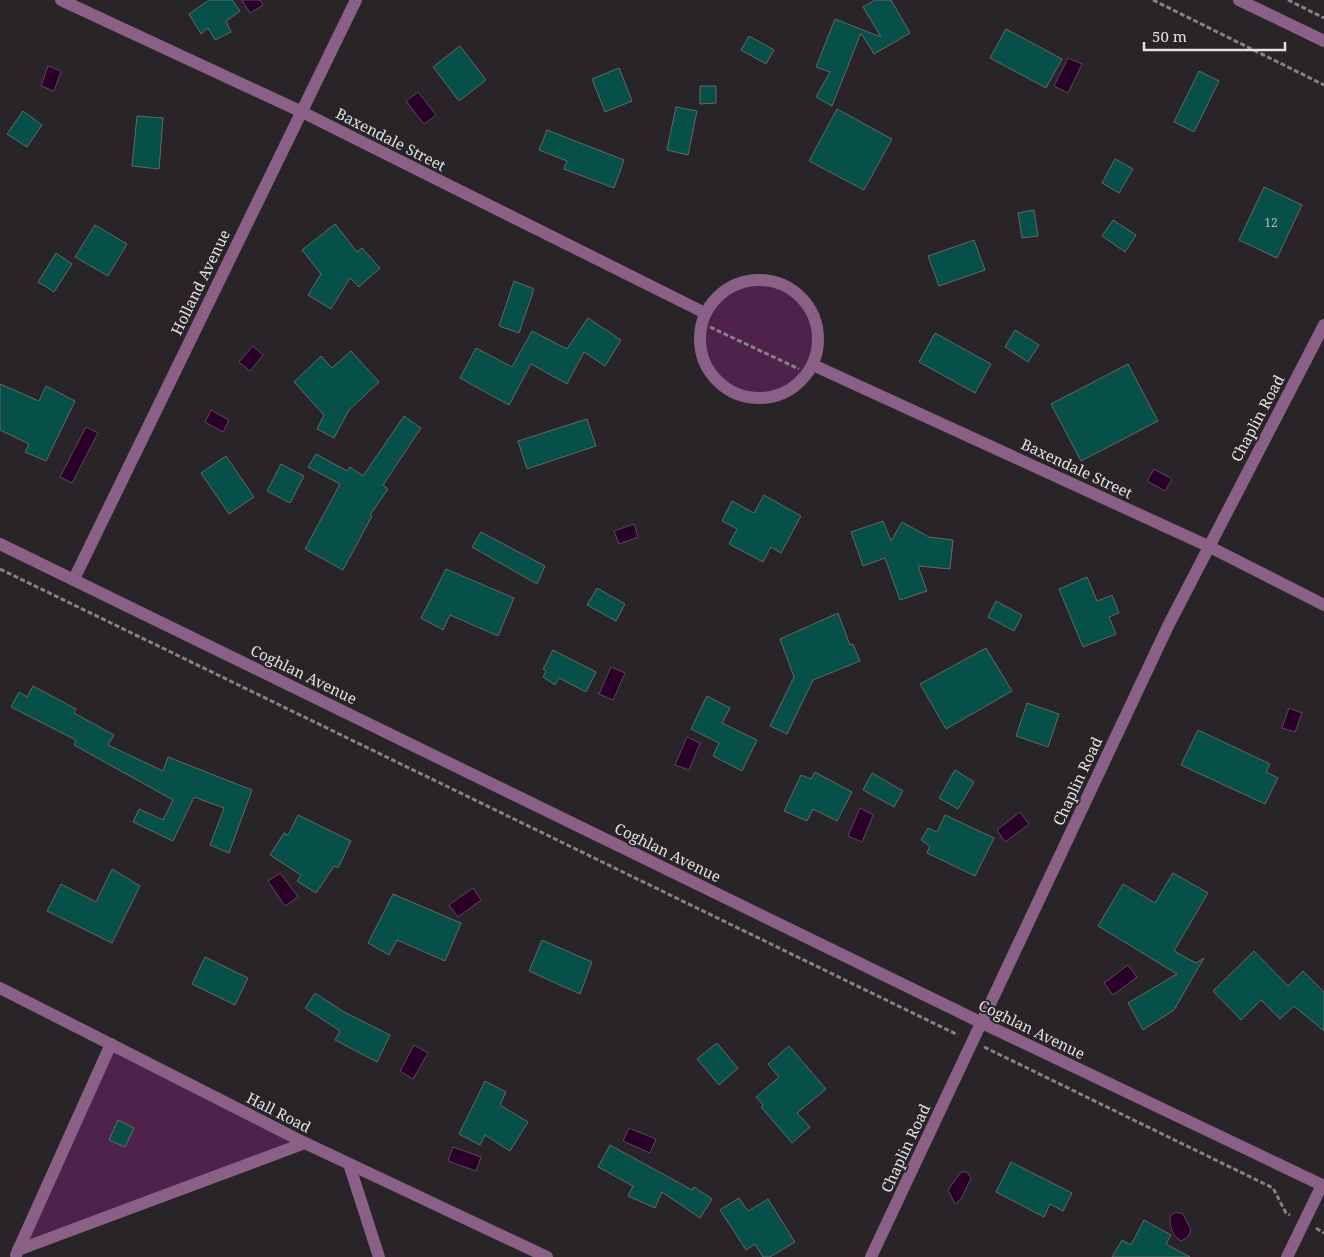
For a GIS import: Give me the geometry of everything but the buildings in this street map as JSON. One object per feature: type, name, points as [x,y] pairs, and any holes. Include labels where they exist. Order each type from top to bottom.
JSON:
[{"type":"street","name":"Baxendale Street","points":[[60,0],[300,112],[704,318]]},
{"type":"street","name":"Holland Avenue","points":[[74,580],[356,0]]},
{"type":"street","points":[[1239,0],[1324,41]]},
{"type":"street","points":[[762,279],[785,285],[804,299],[816,319],[819,342],[811,369],[800,384],[780,396],[756,399],[734,394],[715,379],[703,359],[699,336],[704,318],[719,295],[739,282],[762,279]]},
{"type":"street","name":"Chaplin Road","points":[[871,1257],[1168,626],[1324,325]]},
{"type":"street","name":"Baxendale Street","points":[[811,369],[1208,546],[1324,605]]},
{"type":"street","name":"Coghlan Avenue","points":[[0,544],[982,1023],[1323,1186]]},
{"type":"street","name":"Hall Road","points":[[0,988],[305,1144],[548,1257]]},
{"type":"street","points":[[17,1254],[111,1044]]},
{"type":"street","points":[[17,1254],[305,1144]]},
{"type":"street","points":[[349,1164],[379,1257]]},
{"type":"street","points":[[1287,1257],[1323,1186]]},
{"type":"path","points":[[1153,0],[1324,85]]},
{"type":"path","points":[[1288,0],[1324,18]]},
{"type":"path","points":[[704,318],[811,369]]},
{"type":"path","points":[[0,569],[1273,1188],[1286,1213],[1324,1233]]},
{"type":"shaded area","points":[[242,0],[260,0],[263,5],[250,13]]},
{"type":"shaded area","points":[[1068,58],[1082,64],[1068,93],[1054,86]]},
{"type":"shaded area","points":[[48,66],[61,71],[54,91],[41,86]]},
{"type":"shaded area","points":[[418,92],[436,115],[424,124],[406,101]]},
{"type":"shaded area","points":[[759,280],[782,284],[801,297],[814,316],[818,339],[814,362],[801,381],[782,394],[759,398],[736,394],[717,381],[704,362],[700,339],[704,316],[717,297],[736,284]]},
{"type":"shaded area","points":[[253,346],[263,355],[250,371],[239,362]]},
{"type":"shaded area","points":[[211,410],[229,420],[223,432],[205,422]]},
{"type":"shaded area","points":[[86,427],[98,433],[72,483],[60,477]]},
{"type":"shaded area","points":[[1154,469],[1172,479],[1165,491],[1147,481]]},
{"type":"shaded area","points":[[634,524],[638,537],[619,544],[614,531]]},
{"type":"shaded area","points":[[611,667],[625,673],[613,700],[599,694]]},
{"type":"shaded area","points":[[1289,708],[1302,713],[1295,732],[1282,728]]},
{"type":"shaded area","points":[[687,737],[700,743],[689,770],[675,765]]},
{"type":"shaded area","points":[[860,808],[873,815],[862,842],[848,836]]},
{"type":"shaded area","points":[[1020,812],[1029,824],[1005,842],[997,830]]},
{"type":"shaded area","points":[[280,873],[298,897],[285,906],[268,881]]},
{"type":"shaded area","points":[[473,888],[481,900],[458,917],[449,905]]},
{"type":"shaded area","points":[[1128,965],[1137,977],[1113,995],[1104,983]]},
{"type":"shaded area","points":[[414,1045],[428,1053],[413,1079],[400,1071]]},
{"type":"shaded area","points":[[113,1049],[292,1143],[26,1243]]},
{"type":"shaded area","points":[[629,1128],[656,1139],[650,1153],[623,1141]]},
{"type":"shaded area","points":[[453,1147],[481,1157],[476,1171],[448,1161]]},
{"type":"shaded area","points":[[961,1172],[967,1172],[971,1178],[961,1199],[955,1204],[948,1190]]},
{"type":"shaded area","points":[[1176,1212],[1183,1214],[1191,1230],[1188,1237],[1181,1241],[1172,1231],[1170,1224],[1170,1216]]}]
